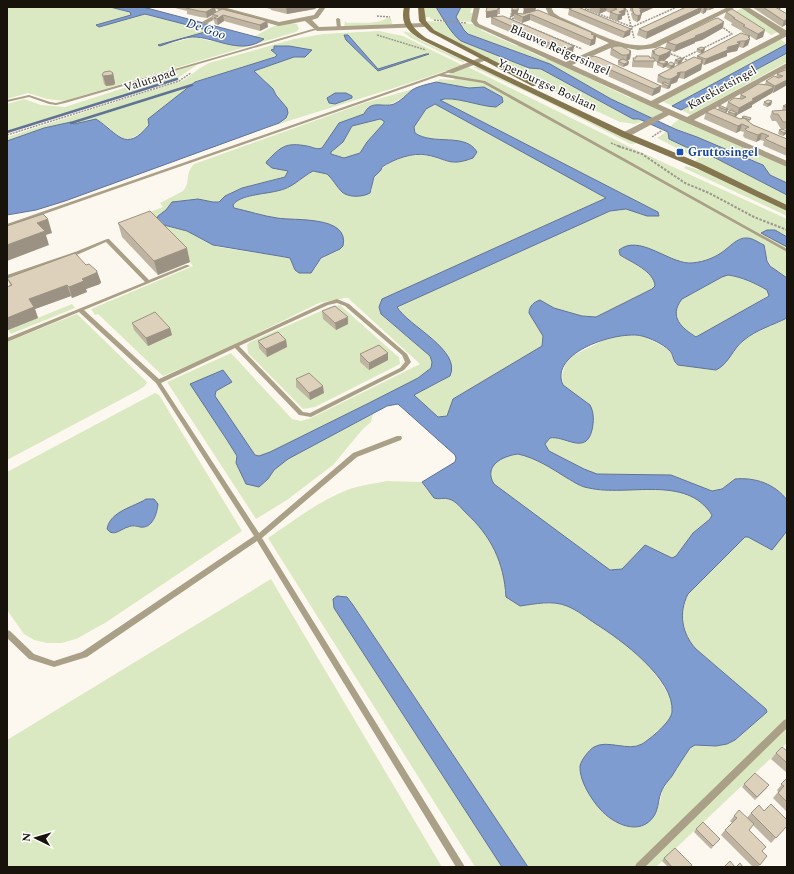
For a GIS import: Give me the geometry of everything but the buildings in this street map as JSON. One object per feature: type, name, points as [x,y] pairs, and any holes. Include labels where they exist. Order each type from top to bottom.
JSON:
[{"type":"main road","points":[[407,7],[405,18],[408,26]]},
{"type":"main road","points":[[421,7],[420,18],[426,22]]},
{"type":"main road","name":"Ypenburgse Boslaan","points":[[426,22],[439,36],[634,131],[699,166]]},
{"type":"main road","name":"Ypenburgse Boslaan","points":[[408,26],[424,39],[473,63],[625,135],[699,166],[787,208]]},
{"type":"street","points":[[215,7],[229,8],[278,24],[316,17],[323,7]]},
{"type":"street","points":[[240,7],[289,20],[289,22]]},
{"type":"street","name":"Blauwe Reigersingel","points":[[477,7],[474,21],[477,24],[652,104]]},
{"type":"street","points":[[548,7],[551,14],[558,18],[625,47],[639,49],[653,46],[731,9]]},
{"type":"street","points":[[743,7],[786,34]]},
{"type":"street","points":[[204,23],[229,8]]},
{"type":"street","points":[[307,19],[317,29],[398,29],[426,22]]},
{"type":"street","points":[[652,104],[772,38],[786,34]]},
{"type":"street","points":[[566,65],[615,43]]},
{"type":"street","points":[[450,71],[485,59]]},
{"type":"street","name":"Karekietsingel","points":[[625,135],[669,112],[688,120],[787,64]]},
{"type":"street","points":[[652,104],[669,112]]},
{"type":"street","points":[[688,120],[787,164]]},
{"type":"lane","points":[[338,19],[339,28]]},
{"type":"lane","points":[[7,101],[29,96],[49,103],[56,104],[65,102],[317,29]]},
{"type":"lane","points":[[7,226],[450,71]]},
{"type":"lane","points":[[440,75],[484,82],[787,251]]},
{"type":"lane","points":[[7,277],[77,253],[107,240],[148,282]]},
{"type":"lane","points":[[7,340],[188,266]]},
{"type":"lane","points":[[158,382],[326,304],[337,302],[347,305],[404,354],[408,362],[402,369],[311,415],[306,415],[301,414],[236,346]]},
{"type":"lane","points":[[80,310],[158,382],[258,537],[461,867]]},
{"type":"lane","points":[[7,633],[32,657],[54,664],[84,654],[258,537],[355,454],[399,438]]},
{"type":"lane","points":[[639,867],[787,723]]},
{"type":"path","points":[[510,19],[513,7]]},
{"type":"path","points":[[619,7],[627,10],[630,9]]},
{"type":"path","points":[[586,8],[632,28],[677,7]]},
{"type":"path","points":[[776,10],[782,7]]},
{"type":"path","points":[[579,10],[592,8]]},
{"type":"path","points":[[627,10],[635,40]]},
{"type":"path","points":[[377,16],[390,17]]},
{"type":"path","points":[[503,19],[517,18]]},
{"type":"path","points":[[510,19],[591,54]]},
{"type":"path","points":[[426,22],[468,23]]},
{"type":"path","points":[[683,58],[732,34],[720,26]]},
{"type":"path","points":[[375,30],[379,36],[397,40],[430,52]]},
{"type":"path","points":[[653,46],[696,63]]},
{"type":"path","name":"Valutapad","points":[[7,135],[179,81],[193,72]]},
{"type":"path","points":[[655,136],[668,122]]},
{"type":"path","points":[[607,141],[642,154],[685,183],[709,193],[754,217],[787,230]]},
{"type":"green space","points":[[7,7],[110,7],[131,12],[131,15],[97,25],[98,27],[145,14],[203,29],[205,32],[160,46],[195,37],[210,41],[258,43],[263,39],[254,37],[274,26],[291,23],[297,24],[299,29],[296,32],[64,101],[47,99],[28,93],[7,99]]},
{"type":"green space","points":[[424,7],[436,7],[444,20],[422,17]]},
{"type":"green space","points":[[461,7],[472,7],[470,13],[473,13],[471,22],[459,21],[456,17]]},
{"type":"green space","points":[[742,8],[778,32],[771,35],[736,11]]},
{"type":"green space","points":[[391,18],[392,24],[344,27],[345,21],[347,23],[378,22]]},
{"type":"green space","points":[[424,21],[445,22],[461,41],[529,68],[541,69],[633,119],[611,99],[550,64],[468,34],[459,23],[473,24],[482,29],[481,30],[517,46],[520,45],[527,49],[526,50],[545,59],[547,58],[630,98],[633,96],[662,112],[659,115],[635,124],[620,122],[551,90],[432,30]]},
{"type":"green space","points":[[379,31],[403,36],[462,65],[270,127],[279,123],[288,113],[287,108],[265,80],[253,71],[294,57],[300,58],[274,49],[277,55],[275,57],[195,82],[172,100],[144,131],[130,139],[118,138],[107,126],[96,119],[74,124],[55,126],[7,141],[7,137],[184,80],[209,63],[294,39],[323,34]]},
{"type":"green space","points":[[402,31],[411,33],[422,41],[463,60],[464,63],[411,38]]},
{"type":"green space","points":[[780,39],[787,44],[672,106],[662,101]]},
{"type":"green space","points":[[787,53],[787,62],[691,115],[681,110]]},
{"type":"green space","points":[[198,64],[178,78],[7,132],[7,104],[24,99],[41,105],[65,107]]},
{"type":"green space","points":[[468,67],[634,149],[787,219],[787,237],[775,230],[762,233],[787,247],[787,278],[771,266],[767,258],[765,247],[739,239],[716,256],[690,262],[672,259],[640,246],[627,247],[619,250],[620,255],[646,271],[651,276],[655,286],[652,289],[596,317],[582,316],[554,308],[540,300],[534,303],[529,309],[543,336],[542,346],[450,408],[447,416],[438,417],[414,395],[444,380],[448,356],[397,307],[610,211],[626,209],[647,216],[659,216],[652,209],[441,101],[441,99],[454,99],[496,107],[503,102],[502,97],[487,88],[469,88],[436,82],[440,79],[454,80],[455,79],[448,74]]},
{"type":"green space","points":[[473,67],[478,67],[638,143],[631,144],[544,100]]},
{"type":"green space","points":[[413,89],[396,101],[385,106],[365,111],[364,114],[322,148],[316,149],[307,146],[283,146],[272,168],[289,171],[285,177],[242,188],[225,196],[219,202],[198,199],[177,201],[170,205],[166,210],[164,225],[187,231],[218,247],[290,258],[295,270],[315,269],[320,260],[343,246],[335,228],[320,221],[278,219],[234,208],[233,205],[235,201],[298,182],[313,171],[327,174],[341,190],[349,195],[355,196],[372,190],[373,182],[382,169],[405,157],[425,155],[454,162],[473,158],[451,140],[431,140],[415,133],[414,127],[426,109],[435,104],[606,198],[382,299],[385,318],[430,356],[432,362],[431,368],[418,378],[270,452],[259,456],[255,455],[215,396],[216,391],[229,384],[223,370],[190,384],[237,456],[236,463],[246,484],[259,487],[268,479],[273,470],[288,459],[373,414],[371,422],[362,430],[333,465],[287,500],[256,519],[167,382],[231,353],[292,419],[301,421],[311,418],[420,364],[348,298],[345,298],[319,303],[211,356],[163,376],[98,314],[95,315],[91,309],[193,266],[150,212],[163,207],[160,203],[183,191],[187,185],[189,172],[194,164],[364,103]]},
{"type":"green space","points":[[380,119],[384,121],[384,123],[367,142],[360,153],[344,158],[331,154],[331,152],[343,142],[352,126]]},
{"type":"green space","points":[[680,119],[787,165],[787,183],[770,175],[763,165],[758,162],[678,129],[669,132],[669,139],[686,147],[698,149],[787,195],[787,205],[695,161],[698,159],[657,138]]},
{"type":"green space","points":[[686,166],[702,171],[787,211],[787,216],[684,168]]},
{"type":"green space","points":[[727,275],[738,277],[753,283],[767,290],[769,295],[696,338],[678,322],[676,312],[678,306],[682,299]]},
{"type":"green space","points":[[72,304],[75,308],[11,334],[8,330]]},
{"type":"green space","points":[[340,305],[399,357],[400,364],[315,407],[303,409],[248,353],[247,345],[250,342],[330,307]]},
{"type":"green space","points":[[77,314],[147,382],[145,386],[137,391],[7,460],[7,342]]},
{"type":"green space","points":[[787,318],[787,500],[782,494],[771,486],[750,479],[735,479],[722,489],[712,491],[670,475],[597,474],[549,451],[545,444],[550,438],[553,437],[572,443],[592,431],[594,422],[590,405],[563,385],[562,375],[566,362],[570,357],[606,339],[628,335],[643,336],[670,350],[675,363],[678,365],[725,364],[742,341],[749,336]]},
{"type":"green space","points":[[155,393],[159,395],[242,531],[105,623],[76,639],[62,643],[47,643],[34,640],[24,634],[7,610],[7,472]],"holes":[[[146,499],[154,520],[150,525],[140,527],[130,526],[114,533],[110,522],[122,511]]]},
{"type":"green space","points":[[518,454],[537,461],[575,483],[586,487],[604,490],[672,491],[687,495],[701,502],[712,515],[710,519],[693,533],[676,556],[672,558],[645,545],[622,569],[610,570],[493,484],[490,472],[496,463],[506,457]]},
{"type":"green space","points":[[387,481],[422,482],[427,490],[437,499],[451,499],[463,509],[482,530],[496,554],[501,567],[506,597],[520,606],[550,603],[568,606],[623,642],[647,664],[658,677],[672,706],[671,717],[668,722],[641,744],[629,747],[601,745],[595,747],[584,759],[582,773],[584,781],[591,796],[600,809],[660,802],[662,790],[690,748],[695,745],[716,746],[727,744],[735,740],[767,712],[766,709],[696,649],[687,637],[682,616],[688,594],[745,536],[771,550],[787,531],[787,743],[656,867],[528,867],[353,605],[334,608],[502,867],[475,867],[268,538],[326,500],[347,490]]},
{"type":"green space","points":[[271,579],[442,867],[7,867],[7,740]]},
{"type":"water","name":"De Goo","points":[[110,7],[143,7],[264,39],[256,44],[239,46],[205,38],[192,37],[160,46],[158,45],[205,32],[203,29],[145,14],[99,27],[96,25],[131,15],[130,12]]},
{"type":"water","points":[[436,7],[461,7],[456,17],[468,34],[550,64],[611,99],[675,129],[763,165],[770,175],[787,183],[787,195],[698,149],[686,147],[669,139],[668,132],[639,119],[633,119],[541,69],[529,68],[461,41],[444,21]]},
{"type":"water","points":[[344,35],[348,35],[378,69],[429,54],[378,71],[346,40]]},
{"type":"water","points":[[787,44],[787,53],[681,110],[672,106]]},
{"type":"water","points":[[274,46],[289,46],[312,50],[305,57],[294,57],[254,71],[273,89],[287,108],[288,113],[286,118],[279,123],[65,201],[36,210],[7,215],[7,141],[44,128],[71,122],[74,124],[96,119],[122,138],[127,140],[134,138],[141,134],[149,125],[148,119],[195,82],[275,57],[277,55],[271,50],[274,49]]},
{"type":"water","points":[[436,82],[469,88],[484,87],[502,97],[503,102],[496,107],[452,99],[440,100],[658,212],[659,216],[647,216],[626,209],[610,211],[397,307],[441,348],[448,357],[452,366],[450,376],[414,395],[438,417],[447,416],[453,399],[542,346],[543,336],[529,313],[531,306],[536,302],[540,300],[554,308],[582,316],[596,317],[652,289],[655,286],[651,276],[646,271],[620,255],[619,250],[627,246],[635,245],[644,247],[680,261],[693,263],[714,257],[736,241],[743,238],[749,238],[764,245],[767,261],[770,266],[787,278],[787,318],[749,336],[740,343],[724,364],[716,370],[678,365],[675,362],[671,352],[663,346],[645,337],[631,335],[618,336],[603,340],[575,353],[566,363],[561,373],[563,385],[590,405],[593,414],[593,427],[589,438],[585,442],[574,443],[556,438],[550,438],[545,444],[549,451],[597,474],[671,475],[712,491],[722,489],[735,479],[750,479],[771,486],[782,494],[787,500],[787,531],[772,550],[748,537],[745,537],[688,594],[682,616],[687,637],[696,649],[766,709],[767,712],[735,740],[727,744],[716,746],[695,745],[690,748],[665,784],[654,816],[641,826],[627,826],[605,814],[589,795],[581,777],[580,766],[586,755],[594,747],[605,744],[631,747],[636,746],[646,742],[660,730],[668,721],[672,712],[671,699],[665,686],[644,661],[618,639],[567,606],[555,603],[544,603],[520,606],[506,597],[505,584],[499,561],[495,550],[483,531],[452,500],[447,498],[434,498],[422,482],[455,462],[455,455],[398,404],[387,406],[288,459],[274,470],[268,479],[259,487],[246,484],[236,463],[237,456],[190,384],[223,370],[232,382],[216,391],[215,396],[255,455],[259,456],[270,452],[418,378],[431,368],[432,362],[430,356],[381,314],[379,307],[382,299],[606,198],[435,104],[426,109],[414,127],[415,133],[431,139],[465,142],[472,146],[477,152],[473,158],[465,161],[453,162],[427,155],[416,154],[392,161],[382,167],[374,177],[370,193],[360,196],[345,194],[327,174],[313,171],[288,188],[246,197],[233,205],[234,208],[266,216],[319,222],[330,224],[338,229],[343,236],[343,246],[321,258],[311,273],[299,273],[295,270],[290,258],[213,245],[187,231],[164,225],[157,219],[158,216],[166,210],[172,202],[198,199],[219,202],[225,196],[242,188],[285,177],[288,171],[272,168],[266,163],[280,149],[288,145],[300,145],[320,149],[339,123],[364,114],[367,109],[373,105],[394,104],[412,90],[420,86]],"holes":[[[380,119],[384,121],[384,123],[367,142],[360,153],[344,158],[331,154],[331,152],[343,142],[352,126]],[[728,275],[738,277],[758,285],[767,290],[769,296],[696,337],[686,330],[678,321],[676,311],[678,305],[682,299]],[[518,454],[537,461],[575,483],[586,487],[604,490],[672,491],[687,495],[701,502],[712,515],[710,519],[693,533],[676,556],[672,558],[645,545],[622,569],[610,570],[494,484],[491,478],[493,467],[500,460]]]},
{"type":"water","points":[[335,93],[346,93],[352,96],[352,98],[335,104],[329,103],[327,98]]},
{"type":"water","points":[[767,230],[775,230],[787,237],[787,247],[761,233]]},
{"type":"water","points":[[146,499],[154,499],[158,504],[154,520],[148,526],[131,526],[114,533],[107,529],[109,523],[117,514]]},
{"type":"water","points":[[337,596],[347,597],[353,605],[528,867],[502,867],[334,608],[333,599]]},
{"type":"waterway","points":[[7,132],[177,79]]},
{"type":"waterway","points":[[71,123],[192,85]]},
{"type":"place","name":"Gruttosingel","points":[[680,152]]}]
